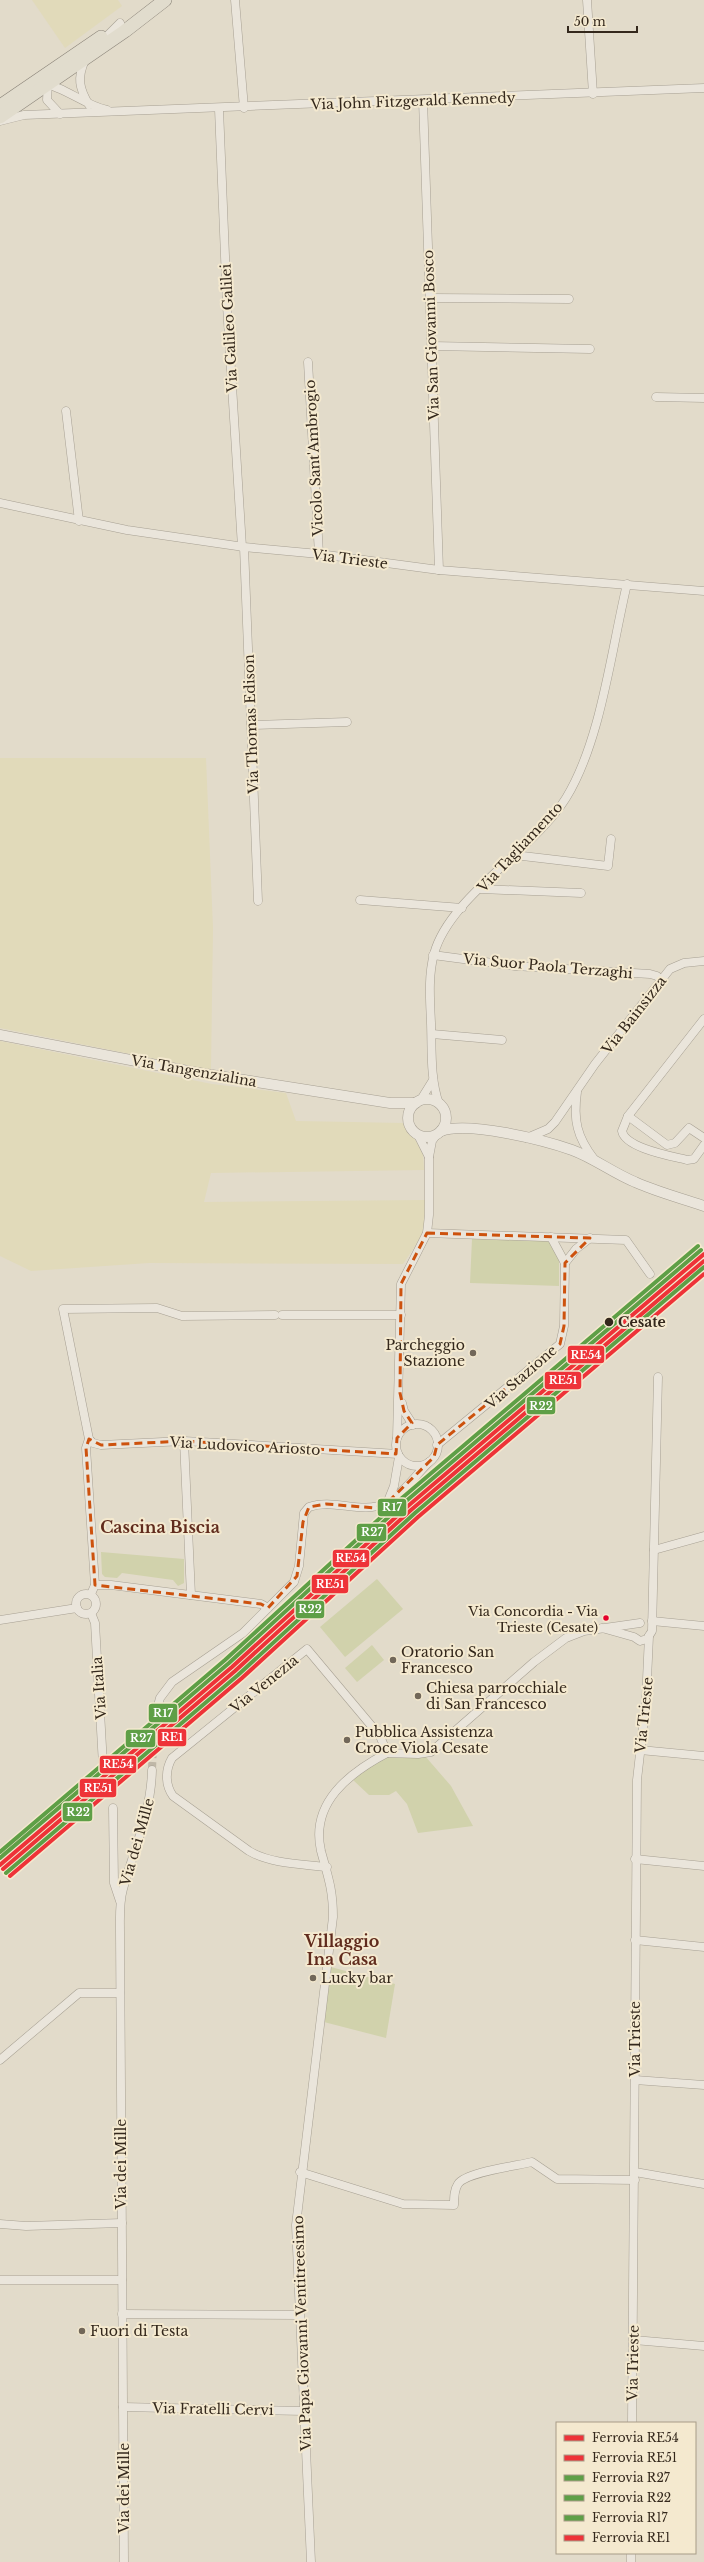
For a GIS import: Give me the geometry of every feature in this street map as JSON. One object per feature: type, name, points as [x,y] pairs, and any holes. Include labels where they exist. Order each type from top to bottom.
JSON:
[{"type":"main road","points":[[0,107],[120,23],[158,0]]},
{"type":"main road","points":[[0,117],[87,57],[165,0]]},
{"type":"street","points":[[234,0],[244,108]]},
{"type":"street","points":[[587,0],[593,94]]},
{"type":"street","points":[[60,114],[47,100],[47,85],[49,79],[62,67],[109,35],[120,23]]},
{"type":"street","points":[[87,57],[79,72],[79,82],[80,91],[89,105]]},
{"type":"street","points":[[0,107],[39,84],[47,85]]},
{"type":"street","name":"Via John Fitzgerald Kennedy","points":[[47,85],[89,105],[122,113]]},
{"type":"street","name":"Via John Fitzgerald Kennedy","points":[[0,121],[24,115],[122,113],[593,94],[704,88]]},
{"type":"street","name":"Via San Giovanni Bosco","points":[[423,100],[439,570]]},
{"type":"street","name":"Via Galileo Galilei","points":[[219,109],[227,305],[243,547]]},
{"type":"street","points":[[430,298],[569,299]]},
{"type":"street","points":[[432,346],[590,349]]},
{"type":"street","name":"Vicolo Sant'Ambrogio","points":[[308,362],[319,554]]},
{"type":"street","points":[[656,397],[704,398]]},
{"type":"street","points":[[66,411],[79,520]]},
{"type":"street","name":"Via Trieste","points":[[0,503],[79,520],[243,547],[319,554],[439,570],[704,591]]},
{"type":"street","name":"Via Thomas Edison","points":[[243,547],[252,725],[258,901]]},
{"type":"street","name":"Via Tagliamento","points":[[442,1108],[433,1080],[430,983],[433,955],[442,933],[462,908],[541,829],[565,800],[581,770],[592,739],[627,584]]},
{"type":"street","points":[[252,725],[347,722]]},
{"type":"street","points":[[514,856],[608,866],[611,839]]},
{"type":"street","points":[[481,889],[581,893]]},
{"type":"street","points":[[360,900],[462,908]]},
{"type":"street","name":"Via Suor Paola Terzaghi","points":[[433,955],[515,966],[650,974],[657,976],[661,980]]},
{"type":"street","name":"Via Bainsizza","points":[[527,1138],[548,1129],[661,980],[676,965],[704,961]]},
{"type":"street","points":[[704,1019],[628,1116],[623,1125],[623,1136],[625,1139],[647,1149],[690,1161],[704,1146]]},
{"type":"street","points":[[432,1034],[502,1040]]},
{"type":"street","name":"Via Tangenzialina","points":[[0,1035],[193,1072],[390,1103],[418,1102]]},
{"type":"street","points":[[429,1157],[418,1136],[411,1129],[408,1120],[409,1110],[418,1102],[433,1080]]},
{"type":"street","name":"Via Bainsizza","points":[[578,1089],[574,1112],[578,1134],[595,1161]]},
{"type":"street","points":[[418,1102],[430,1100],[470,1127]]},
{"type":"street","points":[[390,1103],[408,1120]]},
{"type":"street","points":[[387,1503],[394,1486],[399,1455],[397,1438],[400,1394],[401,1284],[426,1233],[429,1215],[429,1157],[432,1141],[445,1122],[442,1108]]},
{"type":"street","points":[[628,1116],[667,1145],[676,1143],[689,1128],[704,1138]]},
{"type":"street","points":[[418,1136],[428,1137],[449,1128],[470,1127],[527,1138],[573,1150],[634,1182],[704,1206]]},
{"type":"street","points":[[426,1233],[626,1240],[650,1274]]},
{"type":"street","name":"Via Stazione","points":[[437,1445],[560,1344],[564,1326],[565,1263],[551,1237]]},
{"type":"street","points":[[565,1263],[576,1249],[590,1238]]},
{"type":"street","points":[[91,1594],[96,1585],[86,1448],[91,1441],[63,1309],[157,1308],[182,1316],[401,1315]]},
{"type":"street","points":[[648,1656],[637,1639],[635,1630],[647,1621],[651,1608],[654,1550],[658,1377]]},
{"type":"street","points":[[400,1394],[404,1411],[413,1425]]},
{"type":"street","points":[[154,1720],[160,1698],[172,1682],[243,1633],[294,1582],[297,1576],[304,1518],[309,1507],[326,1504],[375,1508],[387,1503],[434,1457],[437,1445],[430,1430],[425,1426],[413,1425],[406,1427],[397,1438]]},
{"type":"street","name":"Via Ludovico Ariosto","points":[[91,1441],[101,1445],[184,1441],[399,1455]]},
{"type":"street","points":[[184,1441],[191,1595]]},
{"type":"street","points":[[399,1455],[410,1465],[423,1465],[429,1462]]},
{"type":"street","points":[[654,1550],[704,1536]]},
{"type":"street","points":[[96,1585],[261,1604],[268,1608]]},
{"type":"street","points":[[91,1594],[96,1602],[96,1608],[91,1613],[85,1614],[77,1608],[76,1602],[79,1596],[91,1594]]},
{"type":"street","points":[[0,1620],[77,1608]]},
{"type":"street","name":"Via Italia","points":[[91,1613],[95,1623],[104,1765]]},
{"type":"street","points":[[327,1867],[321,1850],[319,1833],[323,1810],[334,1792],[346,1780],[370,1762],[387,1753],[418,1754],[431,1752],[558,1643],[574,1634],[647,1621],[704,1626]]},
{"type":"street","name":"Via Trieste","points":[[632,2422],[635,2176],[635,1859],[637,1780],[648,1656],[649,1636],[647,1621]]},
{"type":"street","points":[[602,1628],[637,1639],[649,1636]]},
{"type":"street","name":"Via Venezia","points":[[327,1867],[272,1860],[259,1857],[249,1851],[173,1796],[167,1782],[167,1766],[172,1758],[307,1649],[380,1736],[387,1753]]},
{"type":"street","points":[[640,1750],[704,1756]]},
{"type":"street","name":"Via dei Mille","points":[[124,2562],[120,1993],[121,1904],[123,1889],[147,1814],[152,1770]]},
{"type":"street","points":[[113,1808],[114,1883],[121,1904]]},
{"type":"street","points":[[635,1859],[704,1866]]},
{"type":"street","name":"Via Papa Giovanni Ventitreesimo","points":[[311,2562],[296,2225],[300,2172],[332,1937],[333,1891],[327,1867]]},
{"type":"street","points":[[635,1940],[704,1947]]},
{"type":"street","points":[[0,2060],[79,1993],[120,1993]]},
{"type":"street","points":[[635,2080],[704,2085]]},
{"type":"street","points":[[300,2172],[403,2204],[454,2204],[455,2191],[459,2182],[472,2175],[532,2162],[557,2179],[635,2176],[704,2184]]},
{"type":"street","points":[[0,2224],[26,2226],[122,2223]]},
{"type":"street","points":[[0,2280],[122,2280]]},
{"type":"street","points":[[122,2314],[299,2315]]},
{"type":"street","points":[[634,2340],[704,2346]]},
{"type":"street","name":"Via Fratelli Cervi","points":[[123,2407],[304,2411]]},
{"type":"highlighted area","points":[[427,1233],[590,1238],[565,1263],[564,1326],[560,1344],[437,1445],[434,1457],[387,1503],[375,1508],[326,1504],[309,1507],[303,1522],[297,1576],[268,1608],[261,1604],[95,1585],[86,1448],[89,1439],[101,1445],[184,1441],[396,1454],[397,1438],[412,1423],[404,1411],[400,1393],[401,1284]]},
{"type":"shaded area","points":[[32,0],[118,0],[122,6],[65,48]]},
{"type":"shaded area","points":[[0,758],[206,758],[213,928],[211,1070],[0,1028]]},
{"type":"shaded area","points":[[0,1041],[212,1084],[286,1093],[296,1121],[405,1123],[423,1153],[424,1170],[211,1173],[204,1202],[425,1200],[424,1233],[403,1264],[149,1263],[31,1271],[0,1256]]},
{"type":"green space","points":[[472,1239],[548,1241],[556,1245],[559,1254],[559,1286],[470,1283]]},
{"type":"green space","points":[[101,1552],[184,1559],[184,1583],[178,1586],[173,1580],[122,1573],[117,1578],[105,1577],[102,1574]]},
{"type":"green space","points":[[377,1579],[403,1609],[345,1657],[320,1627]]},
{"type":"green space","points":[[372,1645],[384,1660],[357,1682],[345,1668]]},
{"type":"green space","points":[[425,1756],[451,1786],[473,1826],[418,1833],[407,1804],[396,1791],[389,1795],[369,1795],[352,1779],[383,1757],[414,1758]]},
{"type":"green space","points":[[327,1966],[395,1984],[386,2038],[320,2021]]},
{"type":"tunnel","points":[[152,1770],[154,1720]]},
{"type":"rail line","name":"R17","points":[[0,1852],[225,1660],[402,1498],[698,1246]]},
{"type":"rail line","name":"R27","points":[[0,1858],[229,1663],[405,1502],[701,1250]]},
{"type":"rail line","name":"RE54","points":[[0,1865],[232,1667],[408,1506],[704,1254]]},
{"type":"rail line","name":"RE51","points":[[3,1869],[235,1671],[411,1510],[704,1261]]},
{"type":"rail line","name":"R22","points":[[6,1873],[238,1675],[415,1513],[704,1267]]},
{"type":"rail line","name":"RE1","points":[[10,1876],[242,1678],[418,1517],[704,1274]]},
{"type":"place","name":"Cesate","points":[[609,1322]]},
{"type":"place","name":"Parcheggio Stazione","points":[[473,1353]]},
{"type":"place","name":"Via Concordia - Via Trieste (Cesate)","points":[[606,1618]]},
{"type":"place","name":"Oratorio San Francesco","points":[[393,1660]]},
{"type":"place","name":"Chiesa parrocchiale di San Francesco","points":[[418,1696]]},
{"type":"place","name":"Pubblica Assistenza Croce Viola Cesate","points":[[347,1740]]},
{"type":"place","name":"Lucky bar","points":[[313,1978]]},
{"type":"place","name":"Fuori di Testa","points":[[82,2331]]},
{"type":"district","name":"Cascina Biscia","points":[[160,1527]]},
{"type":"district","name":"Villaggio Ina Casa","points":[[342,1950]]}]
